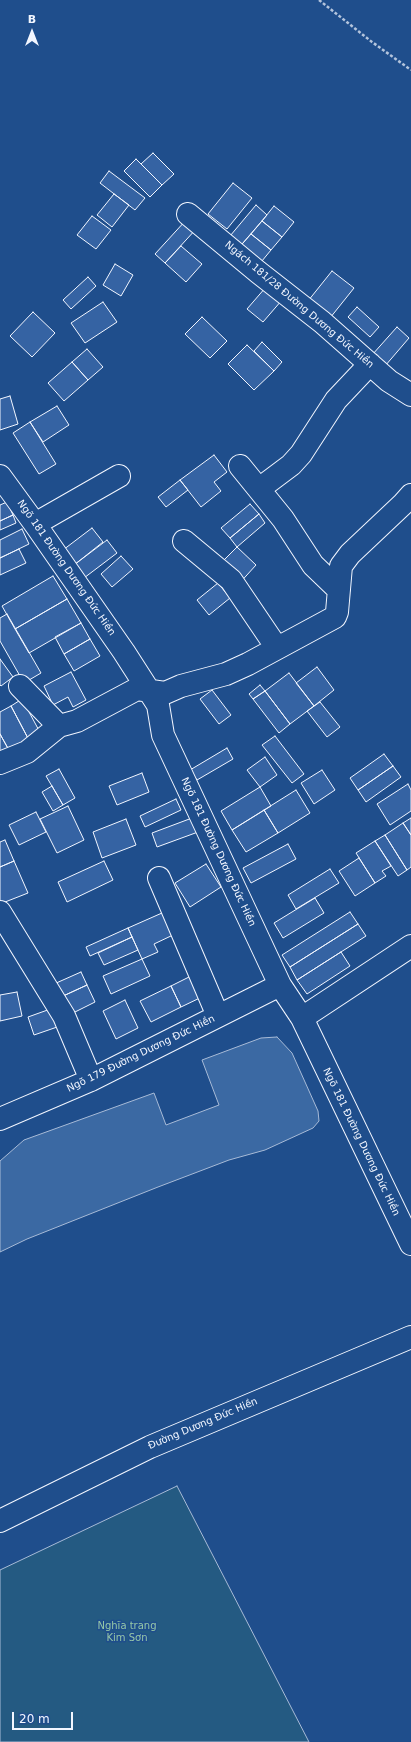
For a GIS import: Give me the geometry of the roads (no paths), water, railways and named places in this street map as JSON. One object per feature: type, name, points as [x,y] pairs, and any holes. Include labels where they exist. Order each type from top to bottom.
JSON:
[{"type":"main road","name":"Ngách 181/28 Đường Dương Đức Hiền","points":[[188,214],[258,272],[322,322],[389,381],[411,395]]},
{"type":"main road","points":[[259,489],[291,465],[301,454],[336,400],[370,364]]},
{"type":"main road","points":[[240,466],[291,531],[313,565],[339,590]]},
{"type":"main road","name":"Ngõ 181 Đường Dương Đức Hiền","points":[[0,476],[124,652],[143,690],[158,704],[163,735],[280,985],[302,1018],[411,1244]]},
{"type":"main road","points":[[35,524],[119,476]]},
{"type":"main road","points":[[0,763],[27,752],[59,726],[77,721],[143,690],[165,693],[181,686],[226,674],[335,617],[337,612],[341,566],[350,554],[403,504],[411,494]]},
{"type":"main road","points":[[184,541],[231,580],[277,648]]},
{"type":"main road","points":[[20,686],[59,726]]},
{"type":"main road","points":[[159,878],[218,1016]]},
{"type":"main road","points":[[0,912],[64,1016],[91,1080]]},
{"type":"main road","points":[[302,1018],[411,946]]},
{"type":"main road","name":"Ngõ 179 Đường Dương Đức Hiền","points":[[0,1119],[91,1080],[280,985]]},
{"type":"main road","name":"Đường Dương Đức Hiền","points":[[0,1521],[150,1447],[411,1337]]},
{"type":"park label","name":"Nghĩa trang Kim Sơn","points":[[127,1632]]}]
